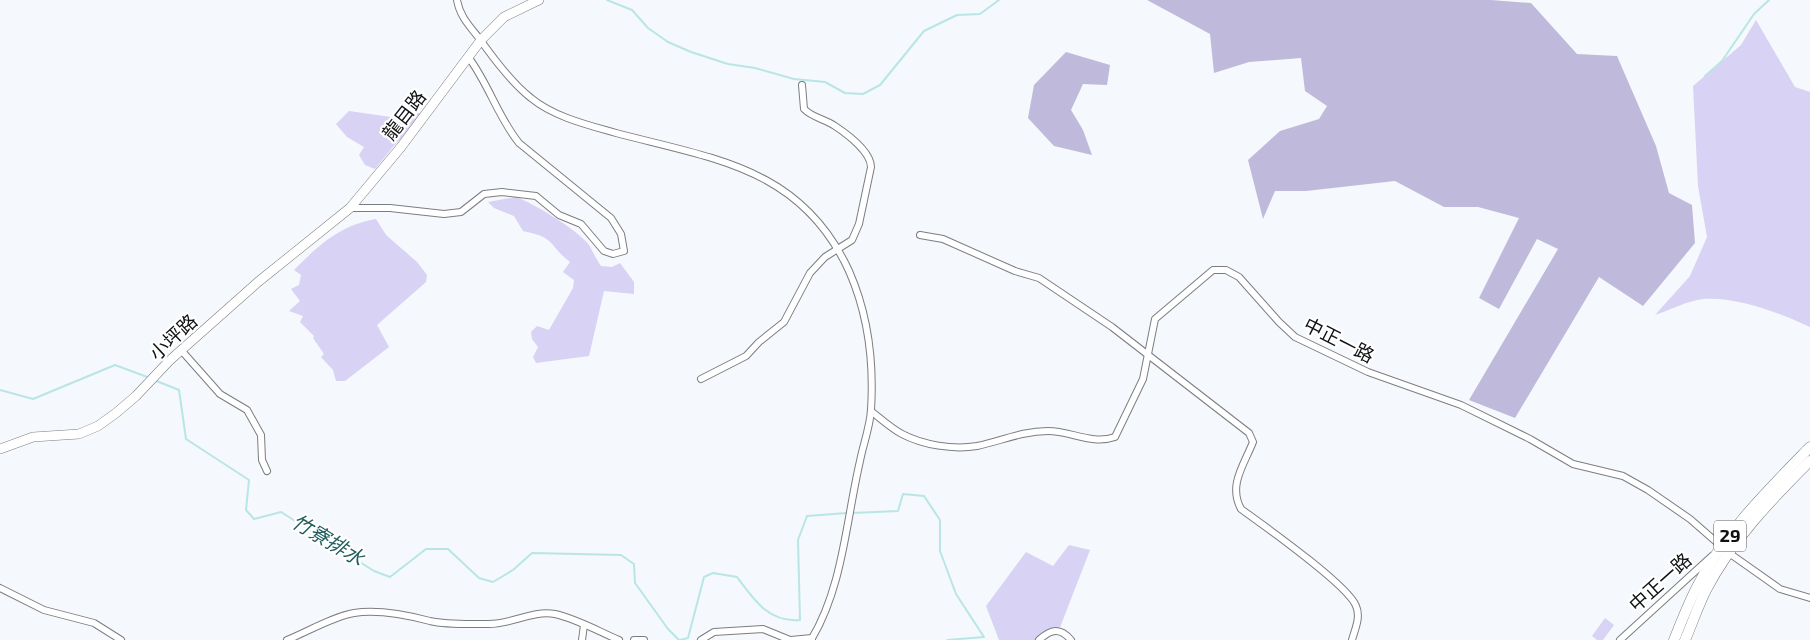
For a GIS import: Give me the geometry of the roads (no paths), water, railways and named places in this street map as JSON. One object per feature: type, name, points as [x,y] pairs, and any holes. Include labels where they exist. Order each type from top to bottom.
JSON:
[{"type":"main road","name":"29","points":[[1685,640],[1706,590],[1744,517],[1810,447]]},
{"type":"main road","name":"29","points":[[1674,640],[1698,586],[1726,550],[1810,462]]},
{"type":"street","points":[[457,0],[466,23],[502,67],[531,98],[557,114],[590,126],[718,160],[754,172],[783,190],[811,213],[838,249],[857,290],[868,334],[871,411],[837,574],[824,616],[812,639],[791,640],[763,629],[714,632],[701,640]]},
{"type":"street","name":"龍目路","points":[[350,208],[401,147],[481,40],[504,17],[539,0]]},
{"type":"street","points":[[350,208],[390,208],[444,214],[461,212],[484,194],[502,192],[536,196],[559,215],[581,224],[604,251],[613,254],[624,251],[621,234],[611,218],[519,143],[507,128],[482,75],[469,58]]},
{"type":"street","points":[[701,379],[746,356],[759,342],[784,322],[810,273],[825,257],[852,240],[859,224],[871,162],[868,154],[835,126],[809,115],[804,109],[802,85]]},
{"type":"street","name":"小坪路","points":[[0,449],[33,437],[79,434],[98,426],[136,396],[181,350],[258,282],[350,208]]},
{"type":"street","points":[[920,236],[943,239],[1015,271],[1039,278],[1112,327],[1241,425],[1253,438],[1235,485],[1236,501],[1240,509],[1286,542],[1354,602],[1358,616],[1352,640]]},
{"type":"street","name":"中正一路","points":[[871,411],[901,434],[922,442],[961,448],[977,446],[1028,431],[1056,431],[1104,441],[1116,437],[1143,378],[1155,319],[1213,270],[1226,270],[1239,277],[1295,337],[1368,372],[1461,406],[1530,439],[1573,464],[1623,476],[1648,490],[1690,519],[1726,550],[1620,640]]},
{"type":"street","points":[[181,350],[220,394],[247,410],[261,434],[262,460],[266,471]]},
{"type":"street","points":[[1726,550],[1780,589],[1810,598]]},
{"type":"street","points":[[0,588],[44,610],[94,623],[121,640]]},
{"type":"street","points":[[287,640],[351,613],[363,612],[417,616],[431,621],[488,624],[505,624],[538,613],[554,614],[618,640]]},
{"type":"street","points":[[582,640],[584,625]]},
{"type":"street","points":[[1039,640],[1048,632],[1054,630],[1063,632],[1071,640]]},
{"type":"street","points":[[634,640],[644,640]]},
{"type":"waterway","points":[[607,0],[632,10],[648,28],[668,42],[691,52],[728,64],[755,68],[794,79],[825,82],[845,93],[863,94],[880,85],[924,31],[957,15],[980,14],[999,0]]},
{"type":"waterway","points":[[1705,76],[1722,61],[1754,14],[1769,0]]},
{"type":"waterway","name":"竹寮排水","points":[[0,390],[33,399],[115,365],[150,378]]},
{"type":"waterway","name":"竹寮排水","points":[[154,380],[179,390],[186,439],[249,480],[246,510],[254,519],[281,512],[374,571],[390,577],[426,549],[448,549],[479,578],[493,582],[513,570],[532,553],[621,555],[634,564],[635,583],[668,629],[679,640]]},
{"type":"waterway","name":"竹寮排水","points":[[852,513],[898,511],[903,494],[924,496],[940,520],[940,551],[956,594],[984,637],[947,640]]},
{"type":"waterway","name":"竹寮排水","points":[[680,640],[688,638],[704,577],[713,573],[737,577],[756,602],[771,614],[779,618],[800,620],[798,540],[807,516],[847,513]]}]
